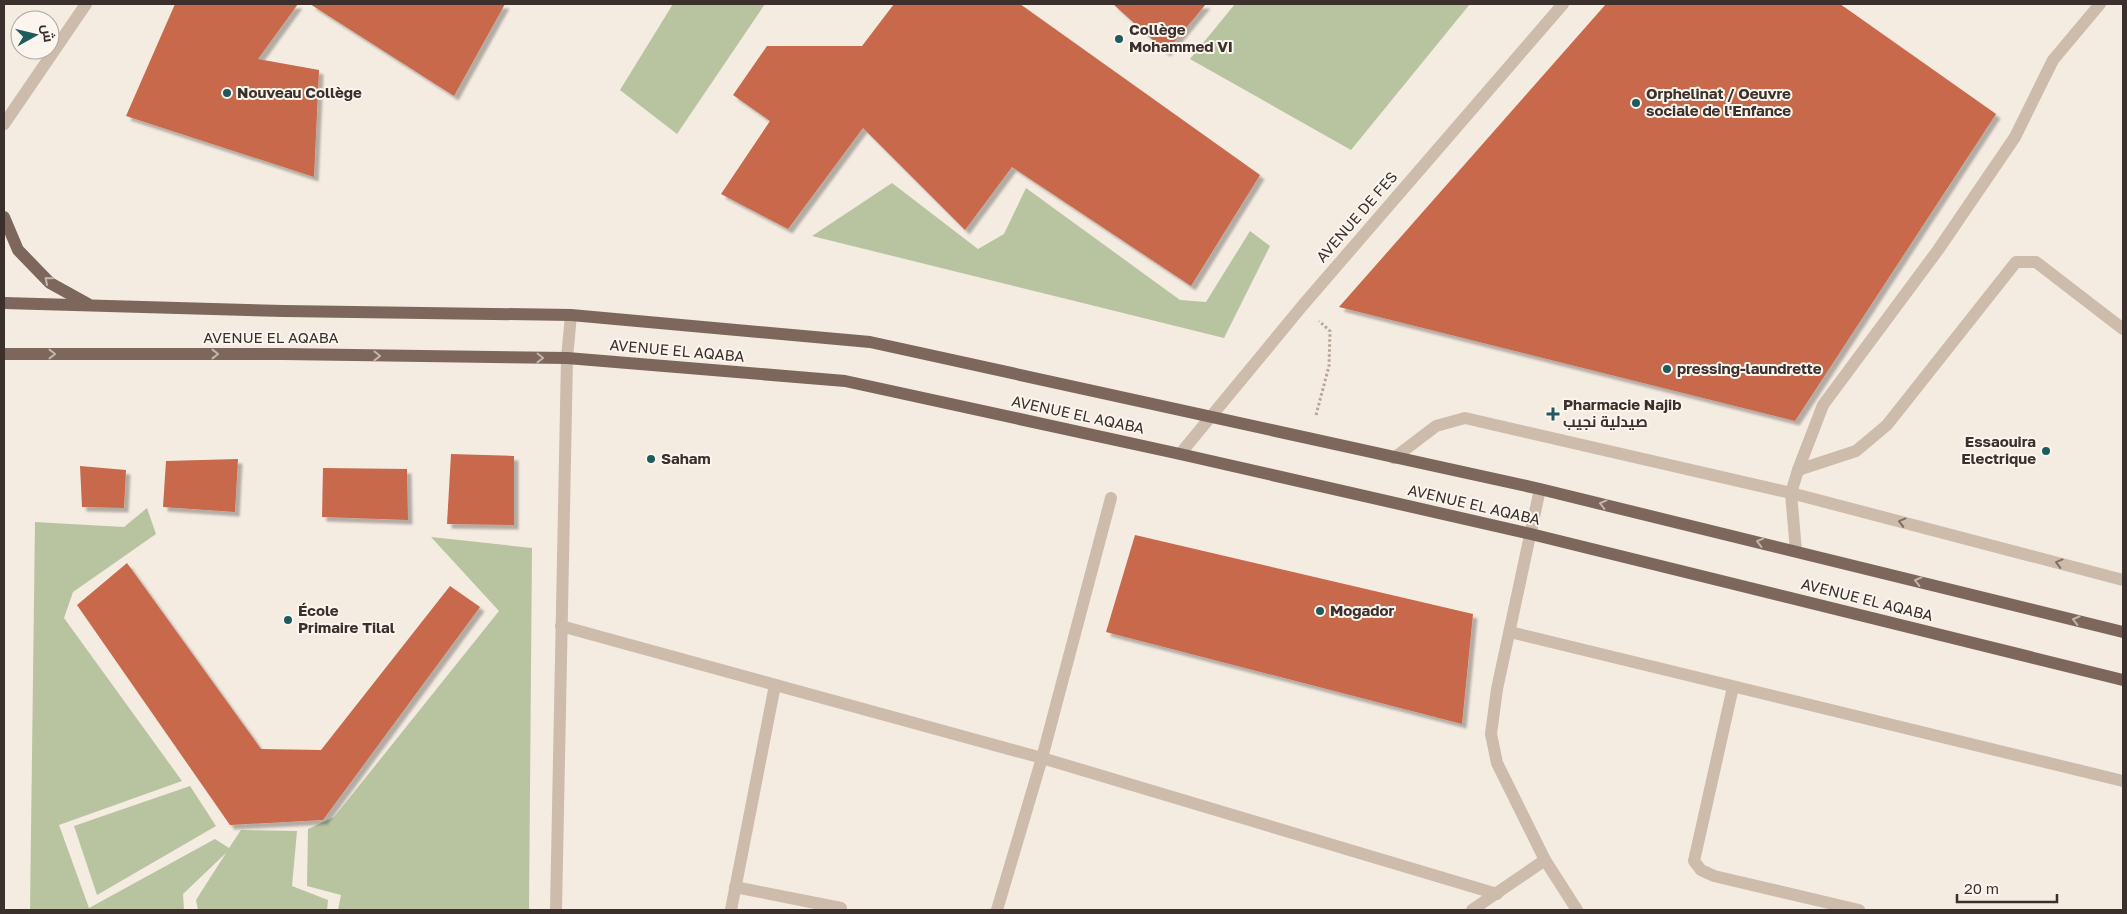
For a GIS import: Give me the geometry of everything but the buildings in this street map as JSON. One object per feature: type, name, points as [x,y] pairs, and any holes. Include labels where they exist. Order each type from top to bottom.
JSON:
[{"type":"main road","points":[[4,217],[18,250],[50,283],[90,305]]},
{"type":"main road","name":"AVENUE EL AQABA","points":[[4,303],[284,311],[572,315],[870,342],[1540,489],[2123,632]]},
{"type":"main road","name":"AVENUE EL AQABA","points":[[4,354],[282,354],[567,358],[846,381],[1180,454],[1531,534],[2123,680]]},
{"type":"street","points":[[4,124],[86,4]]},
{"type":"street","name":"AVENUE DE FES","points":[[1180,454],[1303,305],[1562,4]]},
{"type":"street","points":[[1796,551],[1791,493],[1823,405],[1938,250],[2015,137],[2053,60],[2100,4]]},
{"type":"street","points":[[1798,470],[1856,451],[1887,425],[2016,262],[2036,262],[2123,329]]},
{"type":"street","points":[[556,910],[567,358],[572,315]]},
{"type":"street","points":[[1394,458],[1436,426],[1466,418],[1791,493],[2123,580]]},
{"type":"street","points":[[1540,489],[1497,690],[1491,734],[1496,763],[1545,860],[1577,910]]},
{"type":"street","points":[[997,910],[1042,758],[1111,498]]},
{"type":"street","points":[[561,626],[1042,758],[1498,894]]},
{"type":"street","points":[[1510,632],[2123,781]]},
{"type":"street","points":[[731,910],[775,685]]},
{"type":"street","points":[[1733,687],[1694,861],[1701,870],[1714,876],[1859,910]]},
{"type":"street","points":[[1472,910],[1545,860]]},
{"type":"street","points":[[736,887],[841,908]]},
{"type":"path","points":[[1303,305],[1330,331],[1329,366],[1309,439]]},
{"type":"green space","points":[[673,4],[765,4],[677,134],[620,90]]},
{"type":"green space","points":[[1235,4],[1470,4],[1351,150],[1190,59]]},
{"type":"green space","points":[[892,183],[978,249],[1004,234],[1026,188],[1180,300],[1206,302],[1250,231],[1270,246],[1224,338],[812,236]]},
{"type":"green space","points":[[147,508],[156,534],[73,592],[64,618],[182,781],[59,825],[89,908],[215,839],[229,848],[241,830],[297,831],[292,886],[328,900],[327,910],[198,910],[196,900],[226,853],[183,894],[184,910],[30,910],[35,522],[124,527]]},
{"type":"green space","points":[[431,537],[532,548],[529,910],[338,910],[341,895],[307,886],[308,829],[334,817],[499,611]]},
{"type":"green space","points":[[190,786],[216,826],[97,895],[74,826]]},
{"type":"place","name":"Collège Mohammed VI","points":[[1119,39]]},
{"type":"place","name":"Nouveau Collège","points":[[227,93]]},
{"type":"place","name":"Orphelinat / Oeuvre sociale de l'Enfance","points":[[1636,103]]},
{"type":"place","name":"pressing-laundrette","points":[[1667,369]]},
{"type":"place","name":"Pharmacie Najib صيدلية نجيب","points":[[1553,414]]},
{"type":"place","name":"Essaouira Electrique","points":[[2046,451]]},
{"type":"place","name":"Saham","points":[[651,459]]},
{"type":"place","name":"Mogador","points":[[1320,611]]},
{"type":"place","name":"École Primaire Tilal","points":[[288,620]]}]
